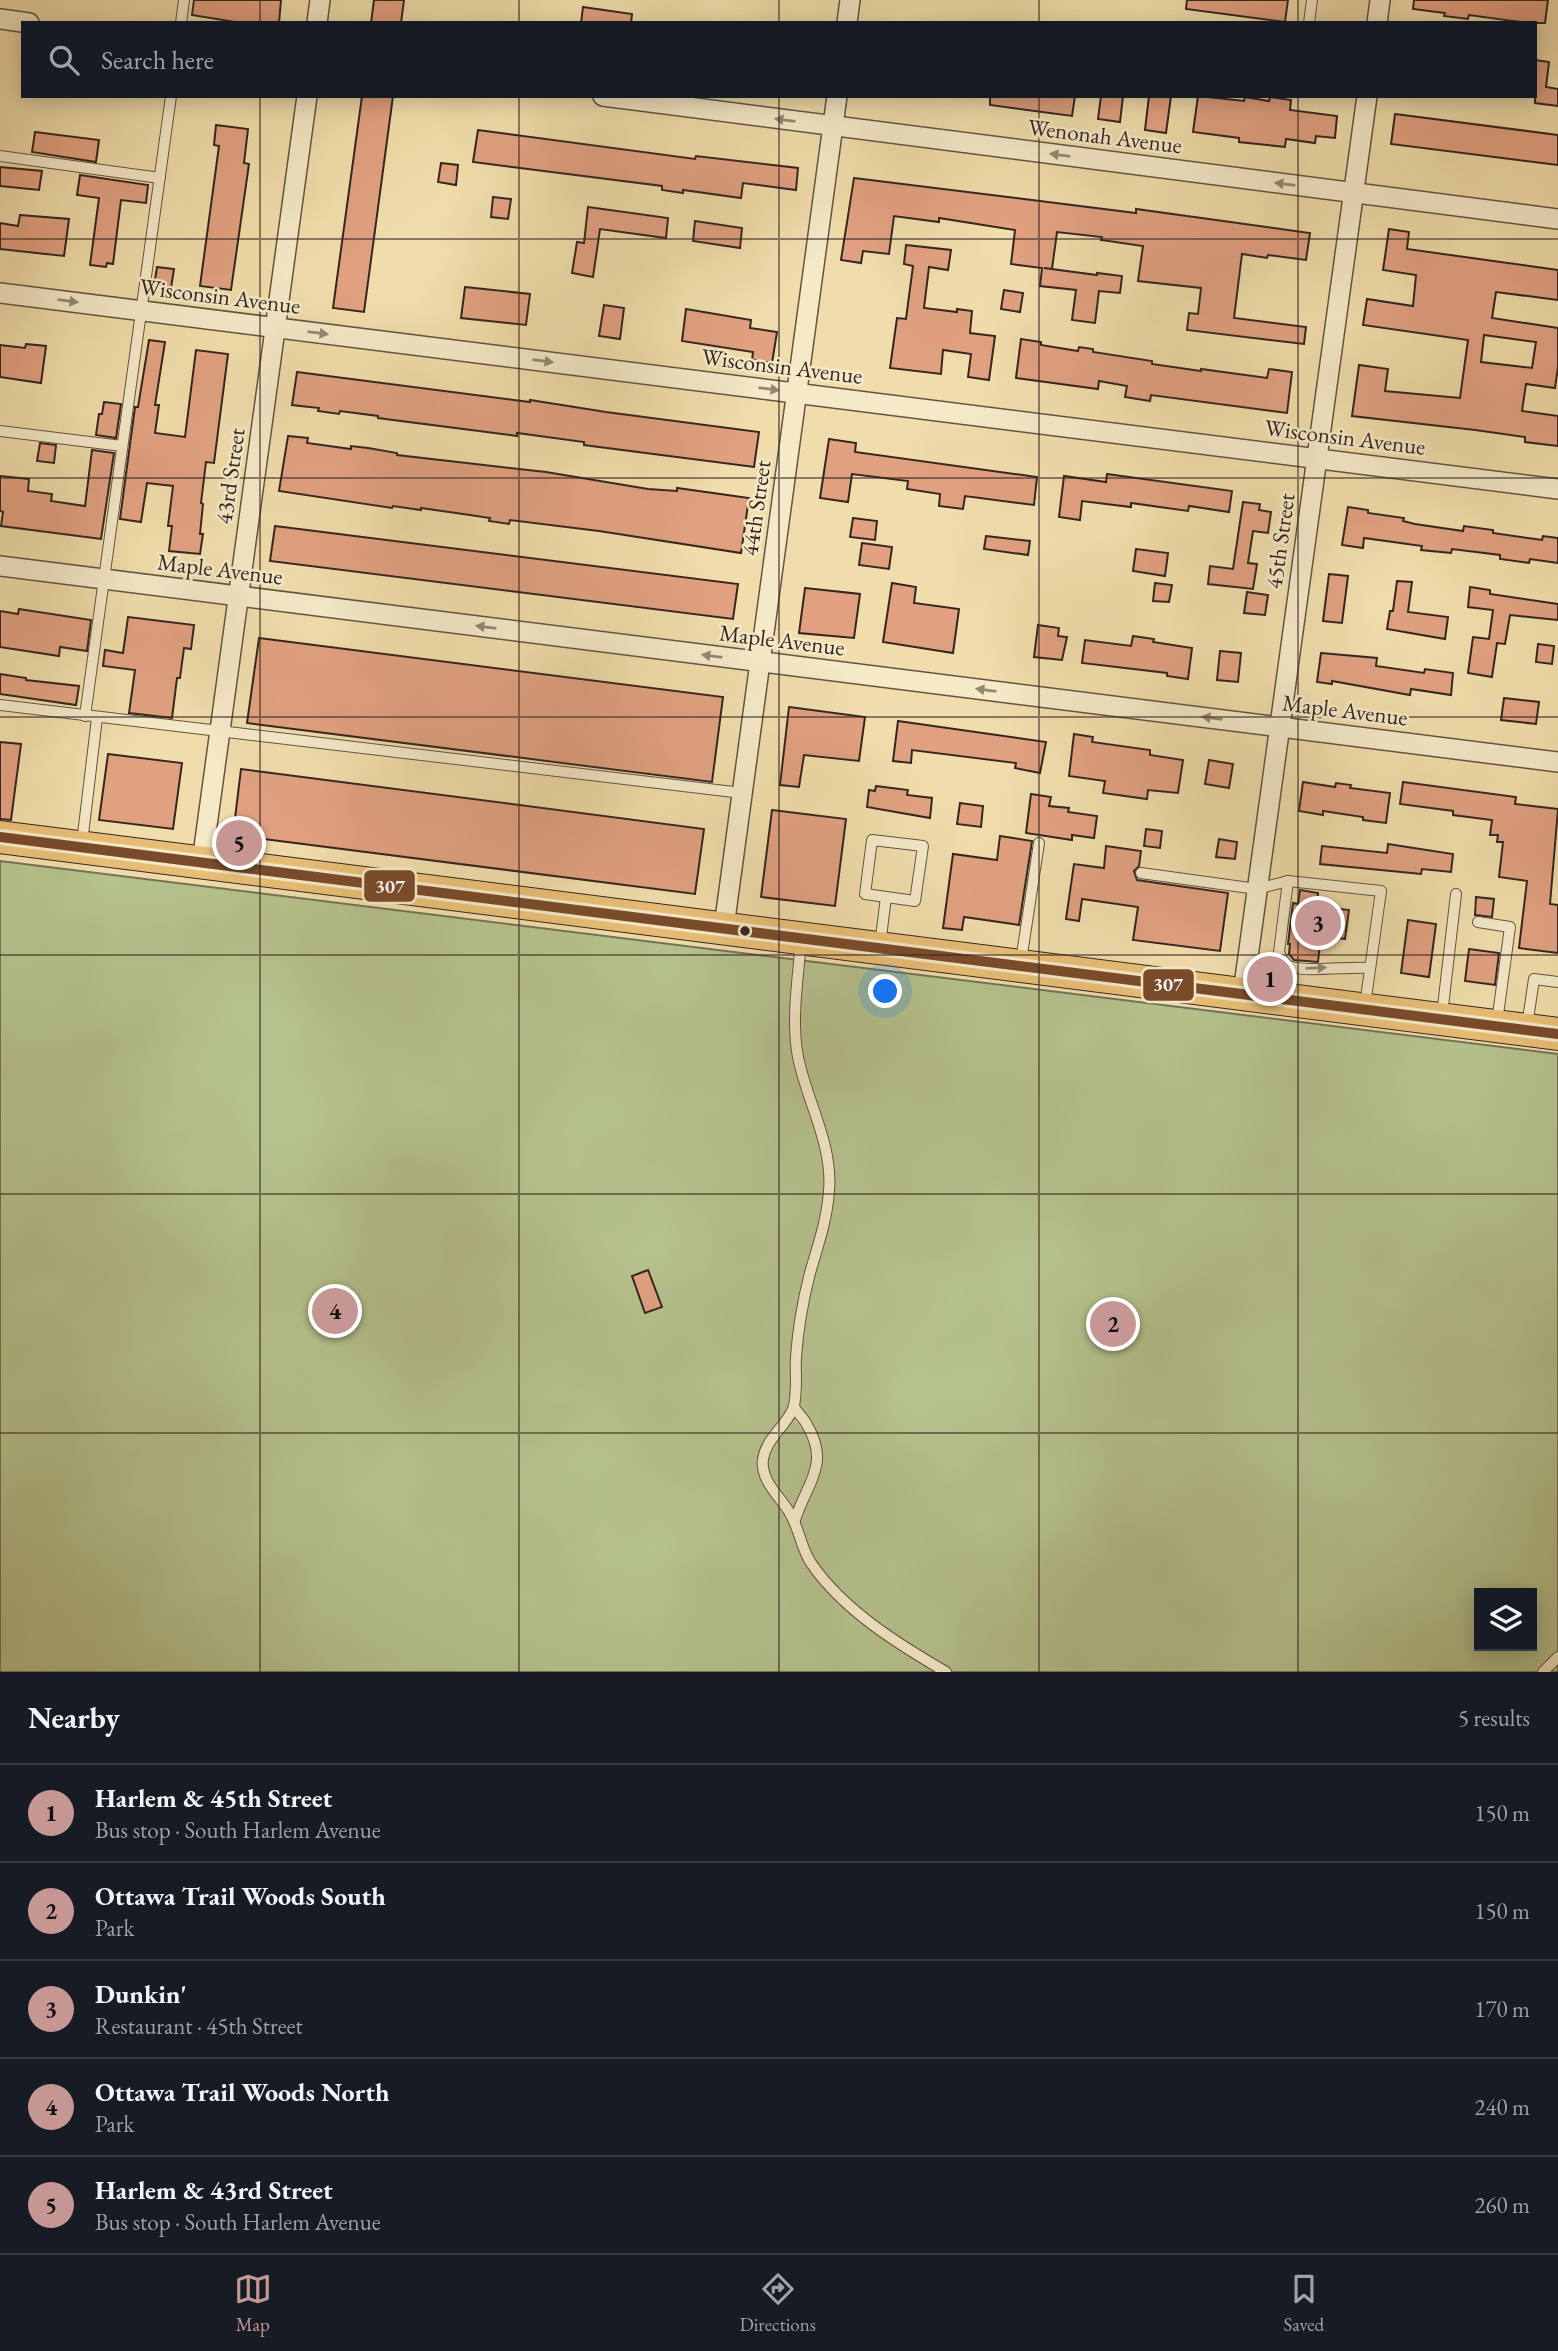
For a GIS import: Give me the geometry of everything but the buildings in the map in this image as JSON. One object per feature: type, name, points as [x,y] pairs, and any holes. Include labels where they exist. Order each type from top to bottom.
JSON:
[{"type":"main road","points":[[0,837],[1558,1034]]},
{"type":"street","points":[[317,21],[320,0]]},
{"type":"street","points":[[847,21],[850,0]]},
{"type":"street","points":[[1377,21],[1380,0]]},
{"type":"street","points":[[0,19],[21,22]]},
{"type":"street","name":"43rd Street","points":[[202,863],[307,98]]},
{"type":"street","name":"Wenonah Avenue","points":[[618,98],[1558,219]]},
{"type":"street","name":"44th Street","points":[[724,927],[837,98]]},
{"type":"street","name":"45th Street","points":[[1243,993],[1367,98]]},
{"type":"street","name":"Wisconsin Avenue","points":[[0,293],[1558,489]]},
{"type":"street","name":"Maple Avenue","points":[[0,566],[1558,762]]},
{"type":"lane","points":[[181,21],[184,0]]},
{"type":"lane","points":[[1309,21],[1312,0]]},
{"type":"lane","points":[[85,716],[171,98]]},
{"type":"lane","points":[[0,156],[160,178]]},
{"type":"lane","points":[[0,431],[122,446]]},
{"type":"lane","points":[[0,705],[742,793]]},
{"type":"lane","points":[[82,848],[97,718]]},
{"type":"lane","points":[[872,839],[923,846],[915,901],[886,897],[864,894],[872,839]]},
{"type":"lane","points":[[1021,965],[1039,843]]},
{"type":"lane","points":[[1141,873],[1257,889],[1288,881],[1381,891],[1365,1009]]},
{"type":"lane","points":[[1288,881],[1279,953],[1284,962],[1292,968],[1301,969],[1344,966],[1370,968]]},
{"type":"lane","points":[[1441,1018],[1457,894]]},
{"type":"lane","points":[[880,947],[886,897]]},
{"type":"lane","points":[[1478,922],[1510,927],[1512,1028]]},
{"type":"lane","points":[[802,937],[796,1018],[798,1054],[828,1158],[830,1187],[824,1227],[801,1314],[794,1407],[772,1438],[763,1460],[764,1471],[768,1482],[794,1520],[800,1543],[811,1563],[848,1603],[914,1653],[946,1672]]},
{"type":"lane","points":[[1512,1028],[1534,979],[1558,982]]},
{"type":"lane","points":[[794,1407],[811,1432],[818,1457],[813,1480],[794,1520]]},
{"type":"lane","points":[[1543,1672],[1558,1657]]},
{"type":"green space","points":[[0,861],[1558,1054],[1558,1672],[0,1672]]},
{"type":"transit line","name":"307","points":[[0,837],[1558,1034]]},
{"type":"place","name":"Harlem & 43rd Street","points":[[239,843]]},
{"type":"place","name":"Dunkin'","points":[[1318,923]]},
{"type":"place","name":"Harlem & 45th Street","points":[[1270,979]]},
{"type":"place","name":"Ottawa Trail Woods North","points":[[335,1311]]},
{"type":"place","name":"Ottawa Trail Woods South","points":[[1113,1324]]}]
